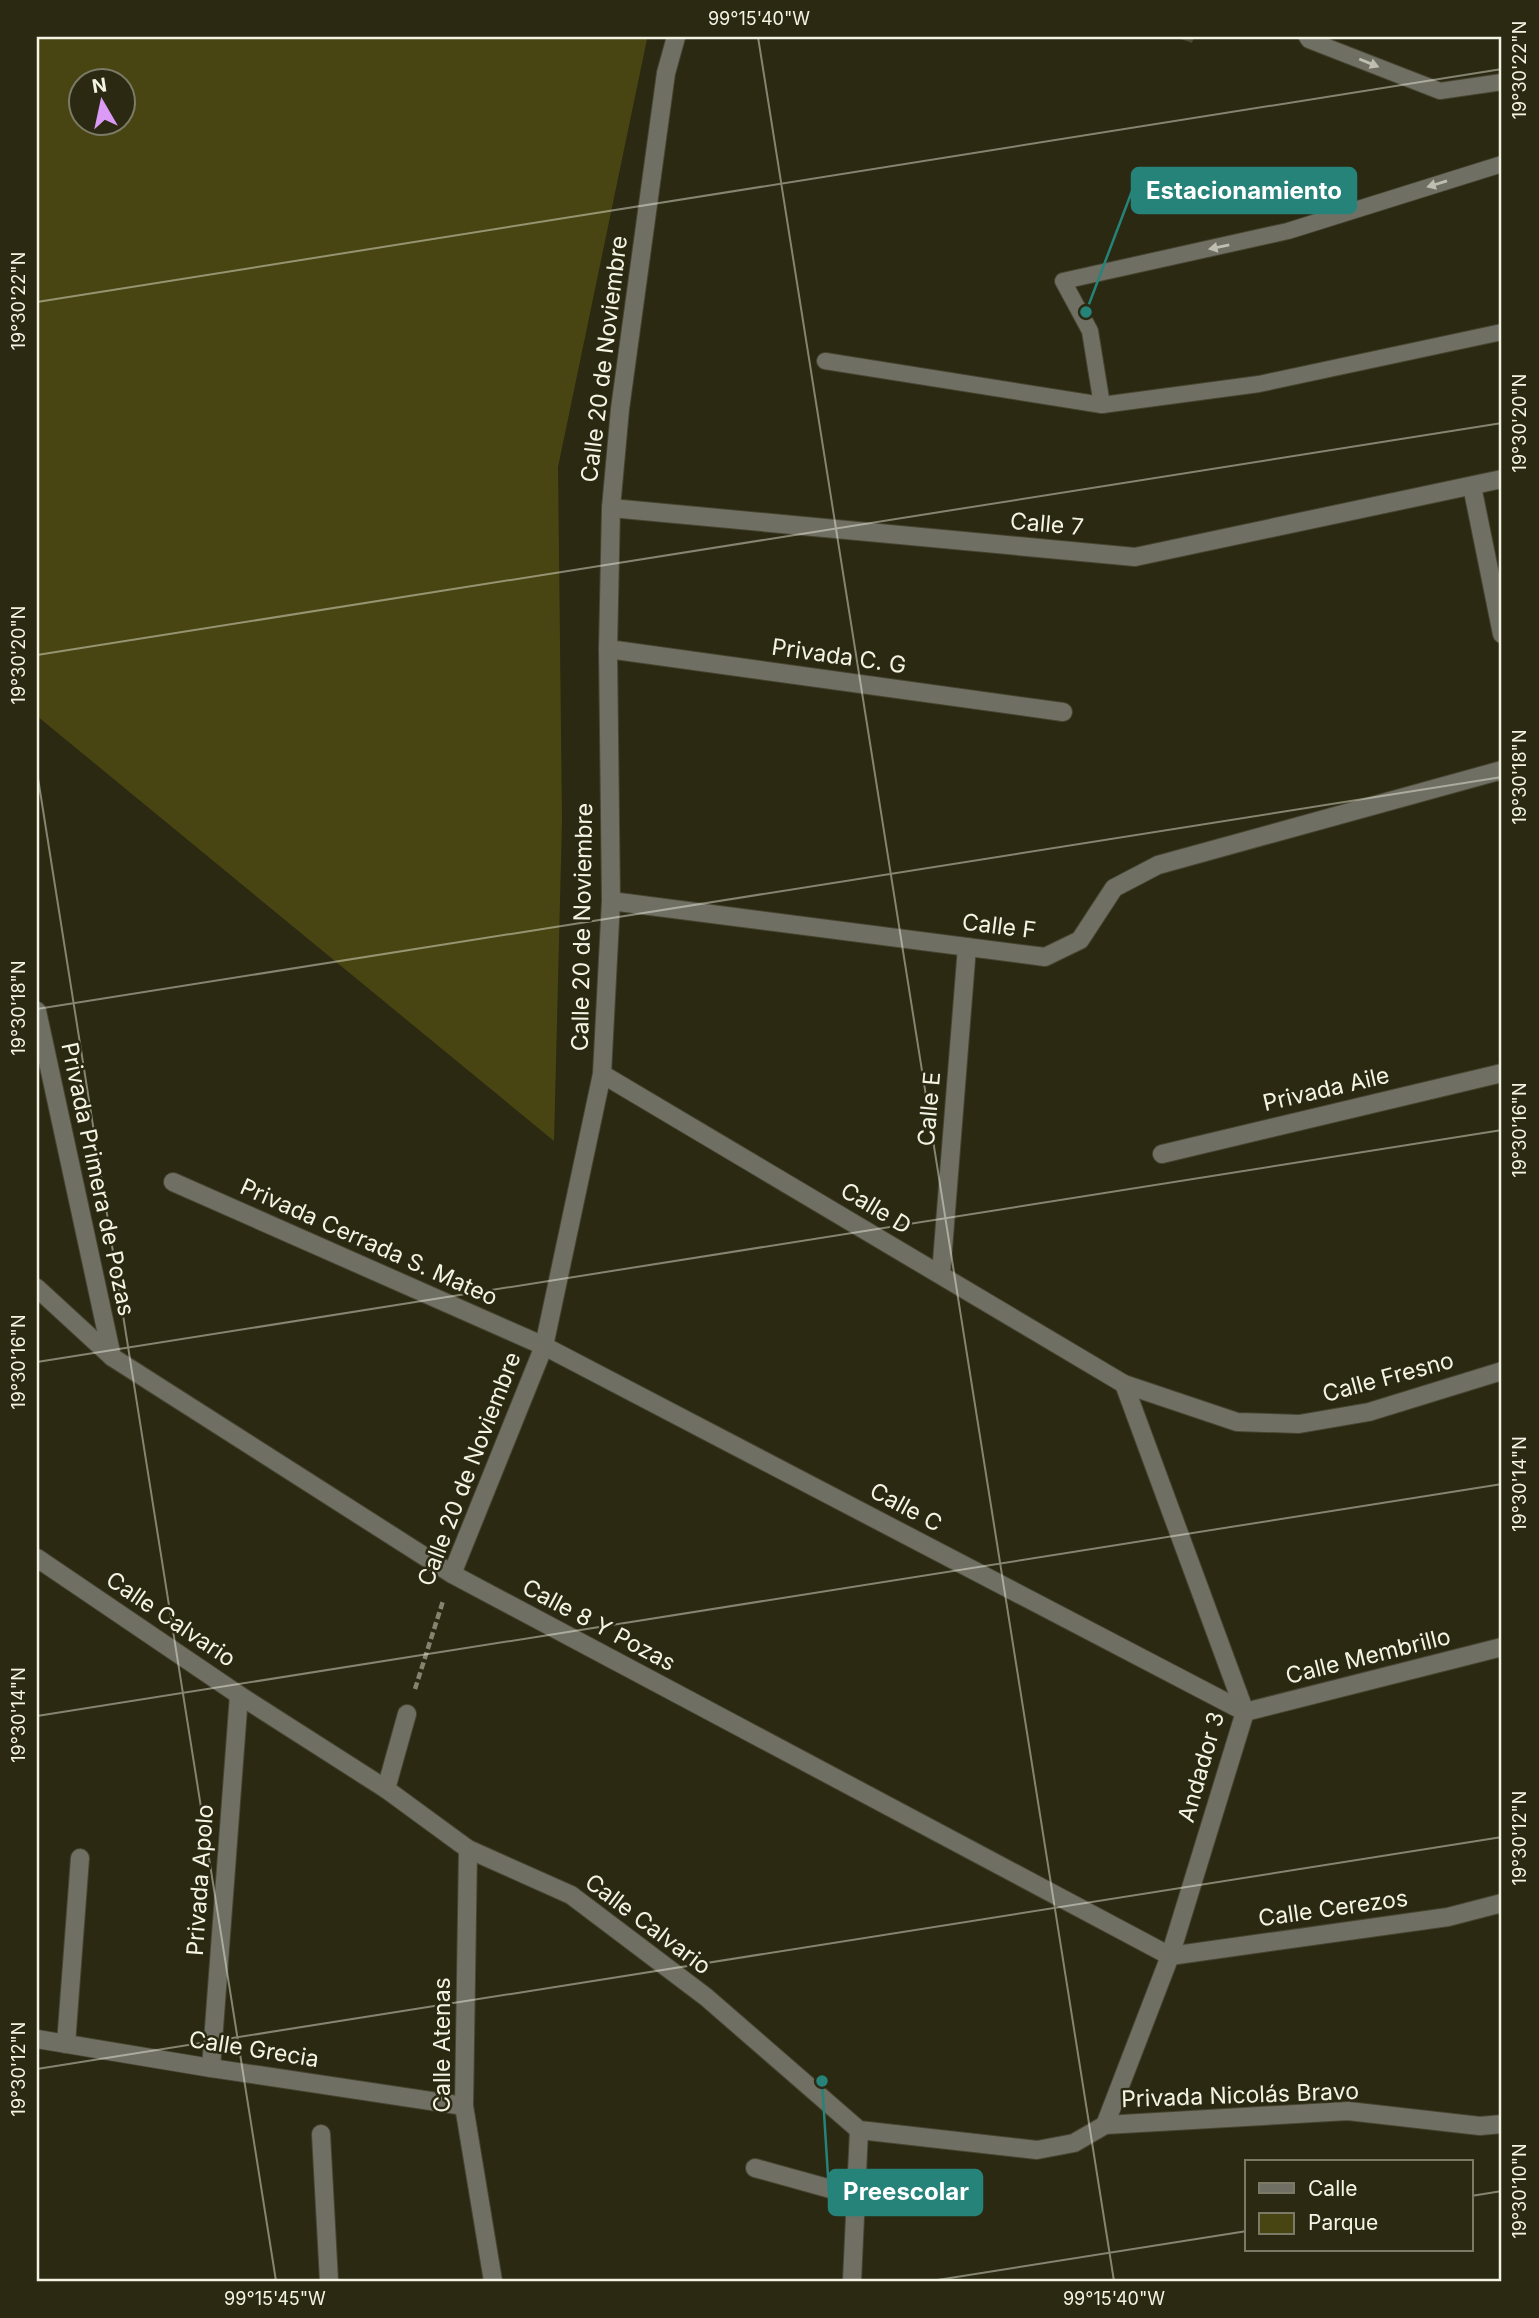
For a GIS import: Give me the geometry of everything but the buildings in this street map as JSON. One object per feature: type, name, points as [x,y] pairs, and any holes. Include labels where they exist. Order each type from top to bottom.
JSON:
[{"type":"street","name":"Calle 20 de Noviembre","points":[[452,1574],[544,1346],[602,1074],[611,901],[608,649],[611,508],[620,409],[667,73],[676,37]]},
{"type":"street","name":"Calle 7","points":[[611,508],[1135,557],[1502,479]]},
{"type":"street","points":[[1472,486],[1502,634]]},
{"type":"street","name":"Privada C. G","points":[[608,649],[1063,712]]},
{"type":"street","name":"Calle F","points":[[611,901],[1045,957],[1080,940],[1114,888],[1158,865],[1502,770]]},
{"type":"street","name":"Calle E","points":[[941,1274],[967,947]]},
{"type":"street","name":"Privada Primera de Pozas","points":[[37,1011],[112,1357]]},
{"type":"street","name":"Privada Aile","points":[[1162,1154],[1502,1073]]},
{"type":"street","name":"Calle D","points":[[602,1074],[1125,1384]]},
{"type":"street","name":"Privada Cerrada S. Mateo","points":[[173,1182],[544,1346]]},
{"type":"street","name":"Calle 8 Y Pozas","points":[[37,1288],[112,1357],[452,1574],[1170,1956]]},
{"type":"street","name":"Calle C","points":[[544,1346],[1245,1712]]},
{"type":"street","name":"Calle Fresno","points":[[1125,1384],[1237,1422],[1299,1424],[1369,1412],[1502,1371]]},
{"type":"street","name":"Andador 3","points":[[1105,2125],[1170,1956],[1245,1712],[1125,1384]]},
{"type":"street","name":"Calle Calvario","points":[[37,1558],[239,1695],[386,1789],[468,1849],[571,1895],[706,1997],[859,2130]]},
{"type":"street","name":"Calle Membrillo","points":[[1245,1712],[1502,1647]]},
{"type":"street","name":"Privada Apolo","points":[[211,2068],[239,1695]]},
{"type":"street","points":[[386,1789],[407,1714]]},
{"type":"street","name":"Calle Atenas","points":[[468,1849],[464,2106],[493,2281]]},
{"type":"street","points":[[66,2044],[80,1858]]},
{"type":"street","name":"Calle Cerezos","points":[[1170,1956],[1448,1917],[1502,1903]]},
{"type":"street","name":"Calle Grecia","points":[[37,2039],[464,2106]]},
{"type":"street","name":"Privada Nicolás Bravo","points":[[1105,2125],[1348,2111],[1480,2126],[1502,2124]]},
{"type":"street","points":[[852,2281],[859,2130],[1037,2150],[1074,2143],[1105,2125]]},
{"type":"street","points":[[321,2134],[328,2281]]},
{"type":"street","points":[[755,2168],[856,2196]]},
{"type":"lane","points":[[1307,37],[1440,91],[1502,82]]},
{"type":"lane","points":[[1102,405],[1090,331],[1063,281],[1288,231],[1502,164]]},
{"type":"lane","points":[[825,361],[1102,405],[1259,383],[1502,332]]},
{"type":"path","name":"Calle 20 de Noviembre","points":[[407,1714],[452,1574]]},
{"type":"green space","points":[[37,37],[647,39],[558,467],[562,820],[554,1141],[37,716]]},
{"type":"place","name":"Estacionamiento","points":[[1086,312]]},
{"type":"place","name":"Preescolar","points":[[822,2081]]}]
